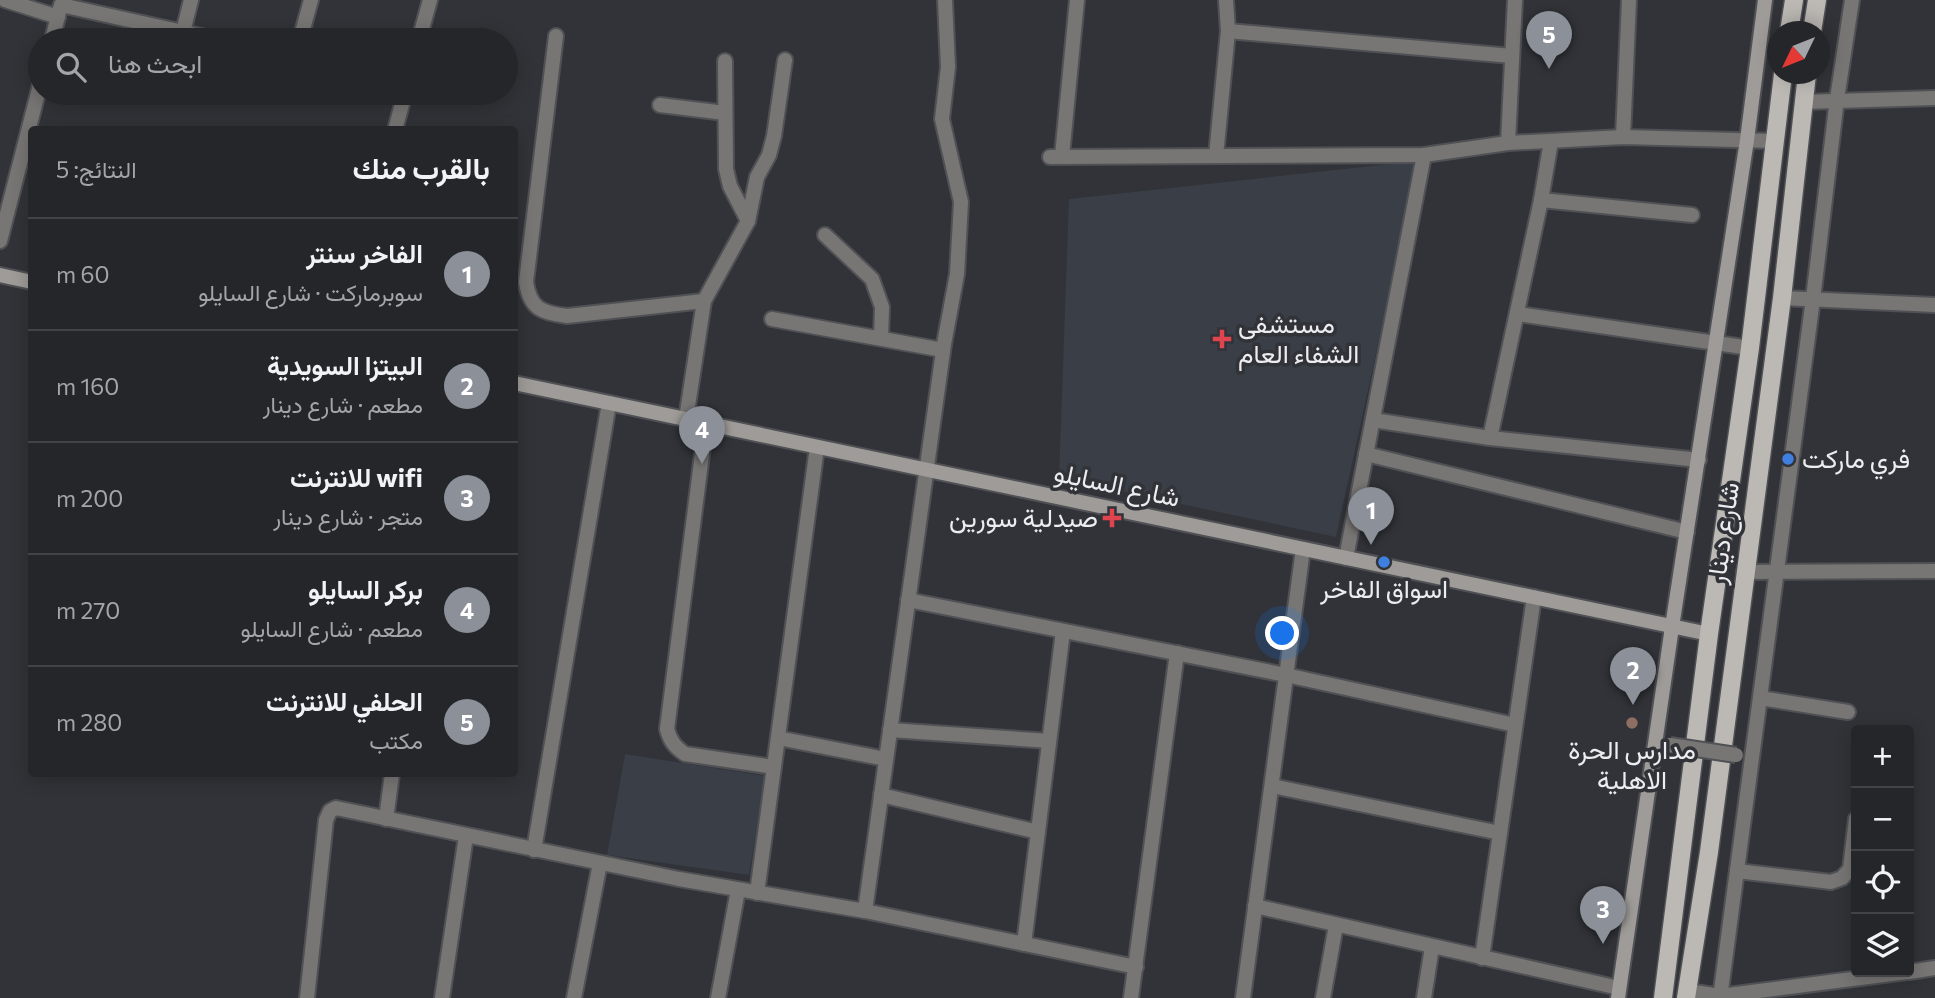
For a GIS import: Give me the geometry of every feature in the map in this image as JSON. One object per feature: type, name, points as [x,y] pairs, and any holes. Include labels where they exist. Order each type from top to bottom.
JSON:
[{"type":"main road","points":[[1791,21],[1794,0]]},
{"type":"main road","points":[[1813,21],[1816,0]]},
{"type":"main road","name":"شارع دينار","points":[[1663,998],[1709,634],[1750,348],[1782,84]]},
{"type":"main road","name":"شارع دينار","points":[[1687,995],[1709,852],[1782,298],[1806,84]]},
{"type":"street","points":[[5,0],[60,7],[163,28]]},
{"type":"street","points":[[184,28],[191,0]]},
{"type":"street","points":[[303,28],[311,0]]},
{"type":"street","points":[[422,28],[430,0]]},
{"type":"street","points":[[865,911],[943,350],[957,274],[961,202],[943,119],[948,67],[945,0]]},
{"type":"street","points":[[1077,0],[1056,157],[1424,155],[1508,143],[1623,137],[1774,141]]},
{"type":"street","points":[[1216,156],[1228,31],[1226,0]]},
{"type":"street","points":[[1508,143],[1516,0]]},
{"type":"street","points":[[1623,137],[1629,0]]},
{"type":"street","points":[[1255,906],[1482,958],[1618,993],[1766,0]]},
{"type":"street","points":[[1720,997],[1852,0]]},
{"type":"street","points":[[55,28],[60,7]]},
{"type":"street","points":[[1228,31],[1512,55]]},
{"type":"street","points":[[556,36],[526,282],[528,296],[537,308],[548,314],[567,316],[704,301]]},
{"type":"street","points":[[686,419],[704,301],[748,221],[757,177],[769,155],[774,136],[785,60]]},
{"type":"street","points":[[725,61],[726,169],[730,186],[748,221]]},
{"type":"street","points":[[1803,102],[1935,98]]},
{"type":"street","points":[[29,126],[35,105]]},
{"type":"street","points":[[396,126],[402,105]]},
{"type":"street","points":[[660,105],[725,113]]},
{"type":"street","points":[[0,241],[28,132]]},
{"type":"street","points":[[1490,438],[1518,314],[1551,141]]},
{"type":"street","points":[[1346,558],[1424,155]]},
{"type":"street","points":[[1541,200],[1692,215]]},
{"type":"street","points":[[825,235],[872,279],[882,307],[881,338]]},
{"type":"street","points":[[0,275],[28,281]]},
{"type":"street","points":[[1782,298],[1935,305]]},
{"type":"street","points":[[1518,314],[1750,348]]},
{"type":"street","points":[[772,319],[943,350]]},
{"type":"street","name":"شارع السايلو","points":[[518,384],[1709,634]]},
{"type":"street","points":[[534,850],[609,403]]},
{"type":"street","points":[[1373,420],[1490,438],[1699,460]]},
{"type":"street","points":[[706,423],[667,729],[670,739],[685,754],[774,767]]},
{"type":"street","points":[[757,893],[817,447]]},
{"type":"street","points":[[1366,454],[1687,532]]},
{"type":"street","points":[[1243,998],[1303,549]]},
{"type":"street","points":[[1744,572],[1935,571]]},
{"type":"street","points":[[1482,958],[1534,597]]},
{"type":"street","points":[[908,600],[1286,675],[1515,725]]},
{"type":"street","points":[[1024,944],[1063,631]]},
{"type":"street","points":[[1131,998],[1177,653]]},
{"type":"street","points":[[1760,698],[1848,712]]},
{"type":"street","points":[[890,730],[1049,741]]},
{"type":"street","points":[[778,738],[886,759]]},
{"type":"street","points":[[1670,745],[1736,755]]},
{"type":"street","points":[[386,819],[392,777]]},
{"type":"street","points":[[1272,786],[1500,833]]},
{"type":"street","points":[[881,795],[1038,832]]},
{"type":"street","points":[[307,998],[326,820],[330,811],[336,808],[534,850],[738,890],[865,911],[1136,967]]},
{"type":"street","points":[[442,998],[466,836]]},
{"type":"street","points":[[1737,871],[1831,882],[1842,878],[1850,869],[1852,851]]},
{"type":"street","points":[[574,998],[600,863]]},
{"type":"street","points":[[718,998],[738,890]]},
{"type":"street","points":[[1323,998],[1336,925]]},
{"type":"street","points":[[1423,998],[1432,947]]},
{"type":"street","points":[[1914,971],[1935,968]]},
{"type":"street","points":[[1687,995],[1720,997],[1870,977]]},
{"type":"shaded area","name":"مستشفى الشفاء العام","points":[[1418,161],[1336,537],[1059,478],[1069,199]]},
{"type":"shaded area","points":[[625,754],[765,776],[749,875],[607,855]]},
{"type":"place","name":"الحلفي للانترنت","points":[[1549,69]]},
{"type":"place","name":"مستشفى الشفاء العام","points":[[1222,339]]},
{"type":"place","name":"فري ماركت","points":[[1788,459]]},
{"type":"place","name":"بركر السايلو","points":[[702,464]]},
{"type":"place","name":"صيدلية سورين","points":[[1112,518]]},
{"type":"place","name":"الفاخر سنتر","points":[[1371,545]]},
{"type":"place","name":"اسواق الفاخر","points":[[1384,562]]},
{"type":"place","name":"البيتزا السويدية","points":[[1633,705]]},
{"type":"place","name":"مدارس الحرة الاهلية","points":[[1632,723]]},
{"type":"place","name":"wifi للانترنت","points":[[1603,944]]}]
